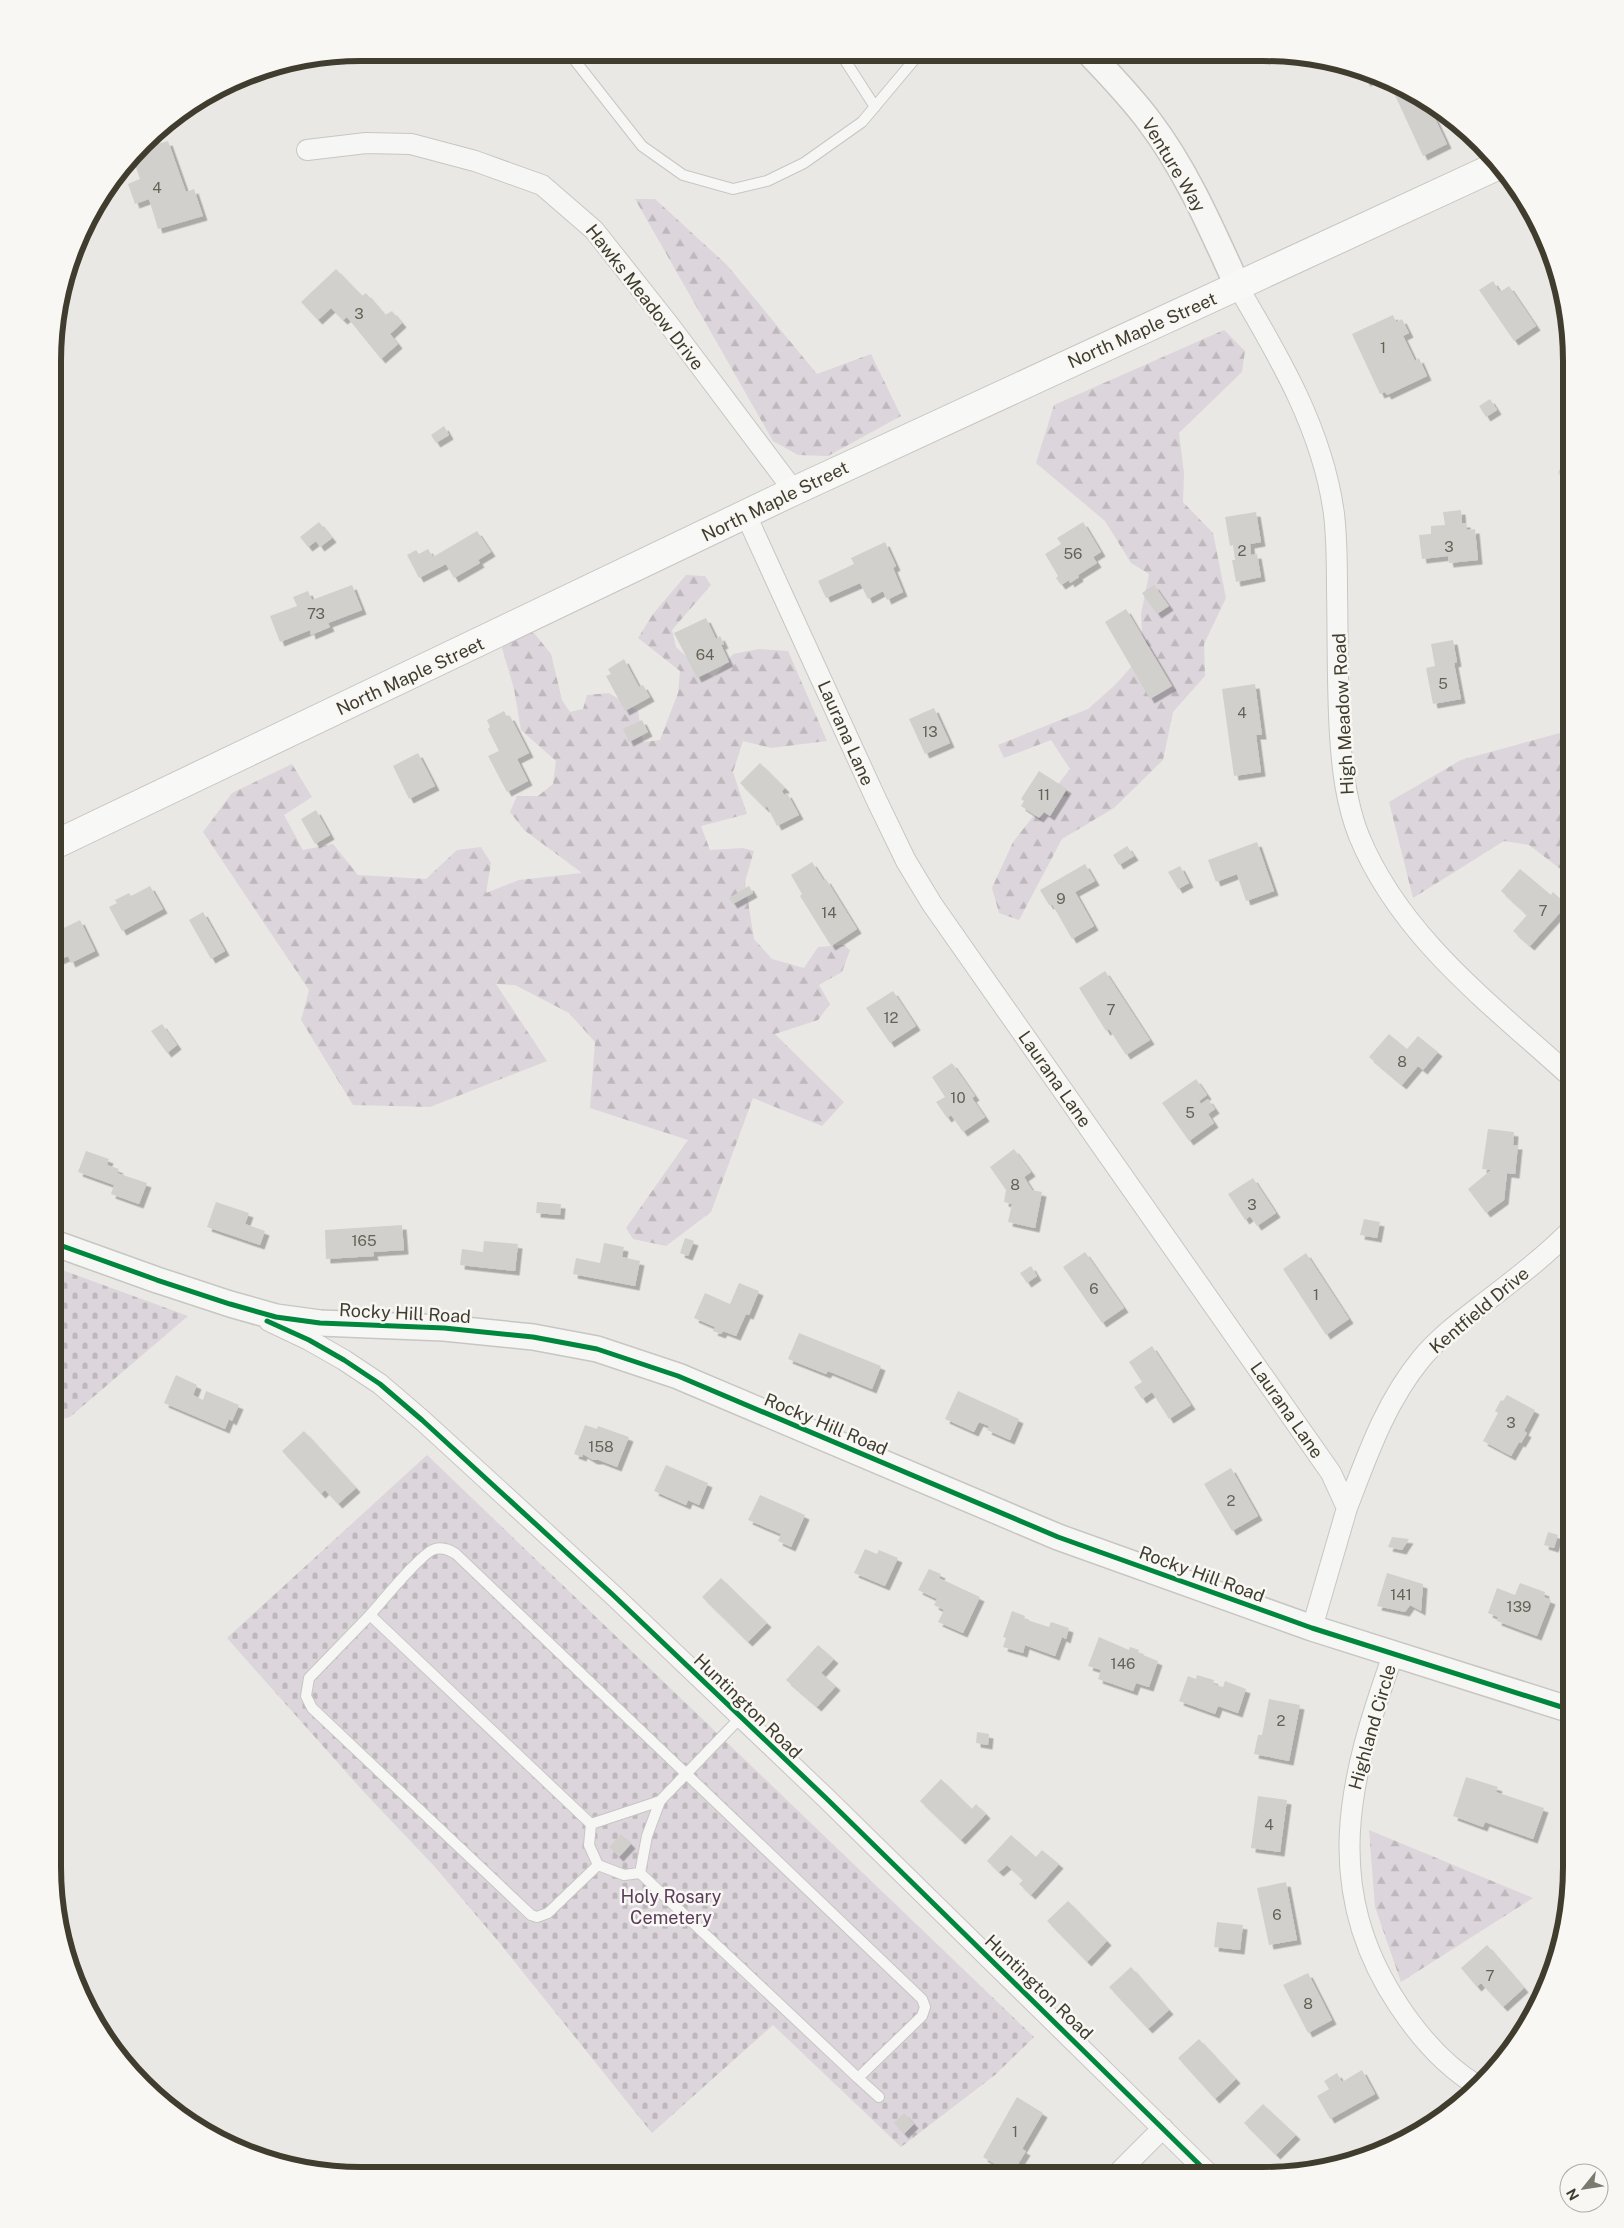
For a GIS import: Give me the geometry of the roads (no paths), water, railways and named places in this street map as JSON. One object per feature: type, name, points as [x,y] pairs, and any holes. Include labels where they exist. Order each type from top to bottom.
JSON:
[{"type":"main road","name":"North Maple Street","points":[[61,842],[794,491],[1238,287],[1491,168]]},
{"type":"street","name":"Venture Way","points":[[1096,61],[1149,121],[1169,151],[1211,227],[1238,287]]},
{"type":"street","name":"Hawks Meadow Drive","points":[[307,150],[366,143],[411,144],[475,161],[542,185],[594,230],[670,326],[794,491]]},
{"type":"street","name":"High Meadow Road","points":[[1238,287],[1271,342],[1309,420],[1319,446],[1329,486],[1336,550],[1339,716],[1342,768],[1349,809],[1359,835],[1370,860],[1399,909],[1415,930],[1449,967],[1563,1070]]},
{"type":"street","name":"Laurana Lane","points":[[746,515],[876,799],[906,861],[932,904],[1331,1473],[1347,1508]]},
{"type":"street","name":"Kentfield Drive","points":[[1347,1508],[1386,1413],[1403,1384],[1422,1358],[1452,1329],[1544,1256],[1563,1238]]},
{"type":"street","name":"Rocky Hill Road","points":[[61,1244],[230,1304],[276,1317],[306,1322],[444,1328],[533,1337],[589,1348],[629,1359],[678,1376],[1058,1537],[1312,1628],[1563,1708]]},
{"type":"street","name":"Huntington Road","points":[[230,1304],[332,1352],[394,1396],[612,1594],[834,1806],[1202,2167]]},
{"type":"street","points":[[1312,1628],[1347,1508]]},
{"type":"street","name":"Highland Circle","points":[[1393,1655],[1364,1745],[1352,1804],[1348,1847],[1353,1900],[1362,1933],[1376,1967],[1402,2011],[1427,2042],[1462,2077],[1471,2082]]},
{"type":"street","points":[[1124,2167],[1163,2128]]},
{"type":"lane","points":[[575,61],[642,146],[683,175],[733,189],[767,181],[804,164],[862,122],[913,61]]},
{"type":"lane","points":[[844,61],[874,107]]},
{"type":"lane","points":[[598,1865],[548,1912],[537,1917],[531,1915],[312,1708],[306,1696],[309,1678],[428,1552],[435,1549],[449,1549],[687,1773],[924,2003],[925,2012],[922,2016],[858,2078]]},
{"type":"lane","points":[[370,1615],[591,1824]]},
{"type":"lane","points":[[640,1873],[647,1836],[660,1801],[740,1718]]},
{"type":"lane","points":[[591,1824],[660,1801]]},
{"type":"lane","points":[[591,1824],[589,1845],[598,1865],[624,1875],[640,1873]]},
{"type":"lane","points":[[640,1873],[879,2097]]},
{"type":"park label","name":"Holy Rosary Cemetery","points":[[671,1906]]}]
